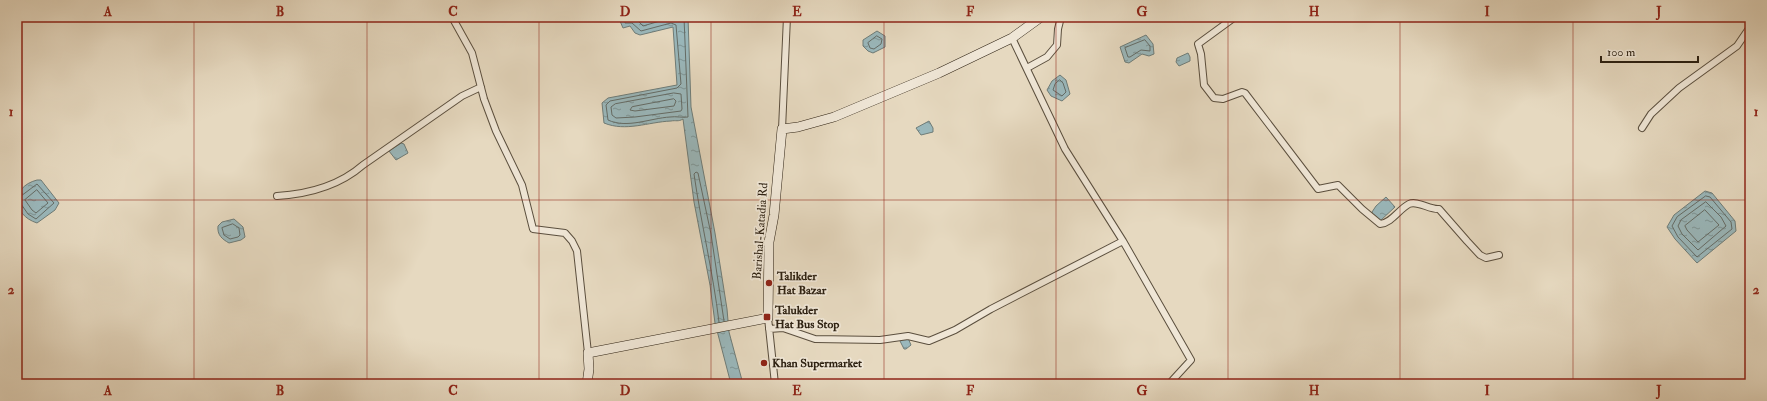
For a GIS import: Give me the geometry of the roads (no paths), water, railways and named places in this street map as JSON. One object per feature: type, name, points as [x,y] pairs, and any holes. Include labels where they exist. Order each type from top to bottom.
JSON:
[{"type":"main road","points":[[782,129],[798,127],[834,117],[939,73],[1012,38],[1041,17]]},
{"type":"main road","name":"Barishal-Katadia Rd","points":[[768,318],[769,242],[774,215],[782,129]]},
{"type":"main road","points":[[587,384],[589,368],[588,354],[768,318]]},
{"type":"street","points":[[452,17],[472,53],[481,87],[496,131],[522,185],[533,230],[565,233],[572,241],[577,251],[588,354]]},
{"type":"street","points":[[782,129],[786,17]]},
{"type":"street","points":[[1027,68],[1048,58],[1057,45],[1058,29],[1061,17]]},
{"type":"street","points":[[1235,17],[1198,44],[1201,54],[1204,85],[1214,98],[1222,99],[1242,92],[1246,93],[1318,189],[1338,185],[1362,209],[1380,224],[1386,222],[1410,203],[1416,203],[1433,210],[1439,209],[1480,255],[1486,258],[1499,254]]},
{"type":"street","points":[[1642,128],[1651,114],[1679,88],[1737,46],[1750,27]]},
{"type":"street","points":[[1012,38],[1065,148],[1123,241],[1191,360],[1169,384]]},
{"type":"street","points":[[278,196],[300,194],[322,188],[352,174],[363,164],[462,96],[481,87]]},
{"type":"street","points":[[769,329],[784,328],[815,340],[880,340],[908,336],[929,341],[955,330],[991,309],[1123,241]]},
{"type":"street","points":[[768,318],[774,384]]},
{"type":"water","points":[[622,17],[688,17],[691,107],[715,233],[727,309],[729,332],[743,384],[731,384],[715,323],[710,285],[694,202],[683,119],[678,121],[629,127],[612,126],[604,123],[602,103],[608,98],[677,85],[673,27],[640,35],[635,33],[630,26],[623,28],[620,21]]},
{"type":"water","points":[[877,31],[885,36],[885,47],[873,53],[868,51],[863,46],[863,40]]},
{"type":"water","points":[[1146,35],[1153,44],[1154,54],[1149,56],[1142,54],[1129,63],[1125,62],[1120,47]]},
{"type":"water","points":[[1188,53],[1190,61],[1179,66],[1176,62],[1177,58]]},
{"type":"water","points":[[1060,75],[1066,80],[1070,94],[1062,101],[1051,96],[1047,90],[1052,81]]},
{"type":"water","points":[[929,121],[933,128],[933,132],[921,135],[916,128]]},
{"type":"water","points":[[401,143],[404,144],[408,153],[396,160],[389,151]]},
{"type":"water","points":[[41,180],[59,203],[55,210],[37,223],[23,214],[19,208],[18,201],[22,189],[28,184]]},
{"type":"water","points":[[1705,191],[1712,193],[1735,221],[1736,231],[1697,263],[1675,239],[1667,227],[1674,215]]},
{"type":"water","points":[[1386,197],[1395,207],[1380,221],[1373,215],[1372,212]]},
{"type":"water","points":[[234,219],[243,227],[245,237],[241,240],[229,243],[220,236],[218,226],[222,222]]},
{"type":"water","points":[[908,338],[911,345],[904,349],[899,339]]},
{"type":"place","name":"Talikder Hat Bazar","points":[[769,283]]},
{"type":"place","name":"Talukder Hat Bus Stop","points":[[767,317]]},
{"type":"place","name":"Khan Supermarket","points":[[764,363]]}]
